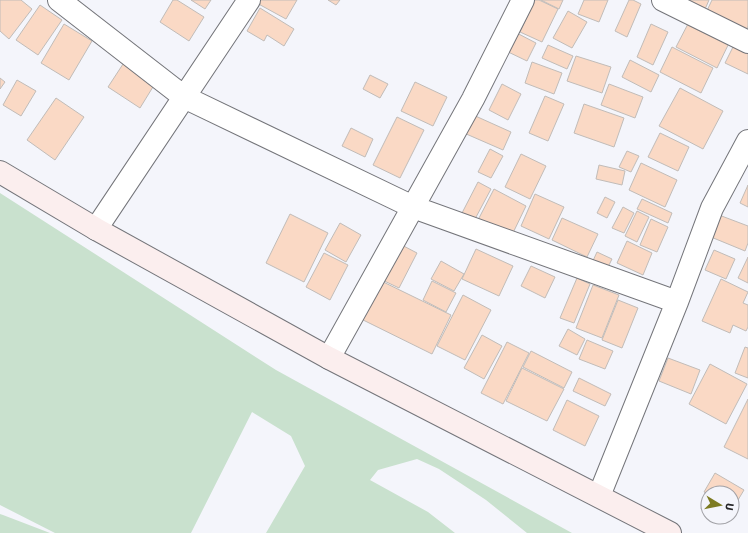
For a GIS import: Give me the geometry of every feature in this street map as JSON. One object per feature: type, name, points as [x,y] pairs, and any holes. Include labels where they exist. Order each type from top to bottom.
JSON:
[{"type":"main road","points":[[0,172],[96,229],[329,358],[670,533]]},
{"type":"street","points":[[59,0],[184,97],[412,207],[677,302]]},
{"type":"street","points":[[96,229],[249,0]]},
{"type":"street","points":[[329,358],[473,99],[523,0]]},
{"type":"street","points":[[663,0],[748,42]]},
{"type":"street","points":[[599,496],[677,302],[712,208],[748,141]]},
{"type":"green space","points":[[0,193],[276,370],[572,533],[527,533],[486,500],[439,469],[417,459],[378,470],[370,480],[428,512],[455,533],[266,533],[305,466],[291,436],[252,412],[191,533],[55,533],[0,505]]},
{"type":"green space","points":[[0,514],[3,515],[50,533],[0,533]]},
{"type":"building","points":[[0,0],[21,0],[32,9],[9,39],[0,31]]},
{"type":"building","points":[[173,0],[177,0],[204,17],[189,41],[160,22]]},
{"type":"building","points":[[191,0],[211,0],[205,9]]},
{"type":"building","points":[[253,0],[297,0],[286,19]]},
{"type":"building","points":[[328,0],[340,0],[336,5]]},
{"type":"building","points":[[535,0],[539,0],[558,9],[542,42],[520,32]]},
{"type":"building","points":[[541,0],[563,0],[559,9]]},
{"type":"building","points":[[584,0],[608,0],[599,22],[578,14]]},
{"type":"building","points":[[629,0],[633,0],[641,4],[627,37],[615,31]]},
{"type":"building","points":[[671,0],[709,0],[703,14]]},
{"type":"building","points":[[712,0],[748,0],[748,26],[743,38],[703,19]]},
{"type":"building","points":[[40,5],[62,20],[38,55],[16,40]]},
{"type":"building","points":[[260,8],[294,29],[284,46],[267,35],[264,41],[247,31]]},
{"type":"building","points":[[568,11],[587,22],[572,48],[553,38]]},
{"type":"building","points":[[690,20],[730,41],[717,68],[676,47]]},
{"type":"building","points":[[64,24],[92,41],[69,80],[41,63]]},
{"type":"building","points":[[651,24],[668,32],[653,65],[637,57]]},
{"type":"building","points":[[511,30],[536,43],[527,61],[502,49]]},
{"type":"building","points":[[548,45],[573,56],[567,69],[542,58]]},
{"type":"building","points":[[734,45],[748,52],[748,74],[725,63]]},
{"type":"building","points":[[672,47],[713,68],[701,93],[660,72]]},
{"type":"building","points":[[576,56],[611,67],[602,93],[567,81]]},
{"type":"building","points":[[630,60],[659,75],[651,92],[622,77]]},
{"type":"building","points":[[125,61],[156,82],[140,108],[108,87]]},
{"type":"building","points":[[532,62],[562,73],[554,94],[525,83]]},
{"type":"building","points":[[370,75],[388,84],[380,98],[363,89]]},
{"type":"building","points":[[0,78],[5,82],[0,89]]},
{"type":"building","points":[[17,80],[36,91],[21,116],[3,105]]},
{"type":"building","points":[[415,82],[447,97],[433,126],[401,111]]},
{"type":"building","points":[[502,84],[521,94],[508,120],[489,110]]},
{"type":"building","points":[[609,84],[643,97],[635,118],[601,105]]},
{"type":"building","points":[[680,88],[723,111],[703,149],[659,126]]},
{"type":"building","points":[[545,96],[564,104],[548,141],[529,133]]},
{"type":"building","points":[[56,98],[84,117],[55,160],[27,140]]},
{"type":"building","points":[[584,104],[624,118],[614,147],[574,133]]},
{"type":"building","points":[[471,114],[511,132],[503,150],[464,133]]},
{"type":"building","points":[[397,117],[424,130],[400,178],[373,165]]},
{"type":"building","points":[[351,128],[373,139],[365,157],[342,146]]},
{"type":"building","points":[[660,133],[689,147],[678,171],[648,157]]},
{"type":"building","points":[[490,149],[503,156],[491,178],[478,172]]},
{"type":"building","points":[[627,151],[639,156],[631,172],[619,167]]},
{"type":"building","points":[[521,154],[546,166],[530,199],[505,187]]},
{"type":"building","points":[[641,163],[677,180],[665,207],[629,190]]},
{"type":"building","points":[[599,165],[625,171],[622,185],[596,179]]},
{"type":"building","points":[[478,182],[491,189],[475,219],[462,213]]},
{"type":"building","points":[[748,185],[748,207],[740,203]]},
{"type":"building","points":[[494,189],[526,206],[511,237],[478,220]]},
{"type":"building","points":[[535,194],[564,207],[549,239],[521,226]]},
{"type":"building","points":[[605,197],[615,202],[607,218],[597,213]]},
{"type":"building","points":[[642,199],[672,213],[668,223],[637,209]]},
{"type":"building","points":[[623,207],[634,213],[624,233],[612,228]]},
{"type":"building","points":[[637,211],[649,217],[637,242],[625,236]]},
{"type":"building","points":[[290,214],[328,233],[304,282],[266,263]]},
{"type":"building","points":[[719,215],[748,226],[748,243],[745,251],[711,237]]},
{"type":"building","points":[[562,218],[598,234],[587,257],[552,240]]},
{"type":"building","points":[[651,219],[668,227],[657,252],[640,245]]},
{"type":"building","points":[[340,223],[361,235],[346,262],[325,250]]},
{"type":"building","points":[[394,241],[417,253],[399,288],[376,277]]},
{"type":"building","points":[[627,241],[652,253],[643,275],[617,263]]},
{"type":"building","points":[[476,249],[513,266],[499,296],[462,279]]},
{"type":"building","points":[[714,250],[735,259],[726,279],[705,270]]},
{"type":"building","points":[[597,252],[612,259],[606,271],[591,265]]},
{"type":"building","points":[[324,253],[348,265],[330,300],[306,287]]},
{"type":"building","points":[[748,257],[748,283],[738,278]]},
{"type":"building","points":[[441,261],[464,274],[454,291],[431,279]]},
{"type":"building","points":[[531,266],[555,277],[545,298],[521,286]]},
{"type":"building","points":[[373,277],[451,315],[432,354],[355,316]]},
{"type":"building","points":[[577,278],[590,284],[574,323],[560,318]]},
{"type":"building","points":[[721,279],[748,292],[743,303],[748,305],[748,327],[746,331],[733,325],[730,333],[702,321]]},
{"type":"building","points":[[432,281],[456,293],[446,312],[423,300]]},
{"type":"building","points":[[593,285],[619,295],[602,338],[576,328]]},
{"type":"building","points":[[463,295],[491,310],[465,360],[437,346]]},
{"type":"building","points":[[618,300],[638,308],[622,348],[602,340]]},
{"type":"building","points":[[568,329],[585,339],[577,355],[559,346]]},
{"type":"building","points":[[482,335],[502,346],[484,379],[464,368]]},
{"type":"building","points":[[587,340],[613,351],[605,369],[579,359]]},
{"type":"building","points":[[507,342],[529,353],[503,404],[481,393]]},
{"type":"building","points":[[745,347],[748,348],[748,378],[735,373]]},
{"type":"building","points":[[531,351],[572,372],[564,388],[523,367]]},
{"type":"building","points":[[668,358],[700,370],[691,394],[659,381]]},
{"type":"building","points":[[710,364],[747,384],[726,424],[689,404]]},
{"type":"building","points":[[522,368],[564,389],[547,421],[506,401]]},
{"type":"building","points":[[579,378],[611,394],[605,406],[573,391]]},
{"type":"building","points":[[748,399],[748,459],[724,447]]},
{"type":"building","points":[[567,400],[599,416],[585,446],[553,430]]},
{"type":"building","points":[[715,473],[735,485],[708,485]]},
{"type":"building","points":[[740,488],[744,490],[740,497]]}]
